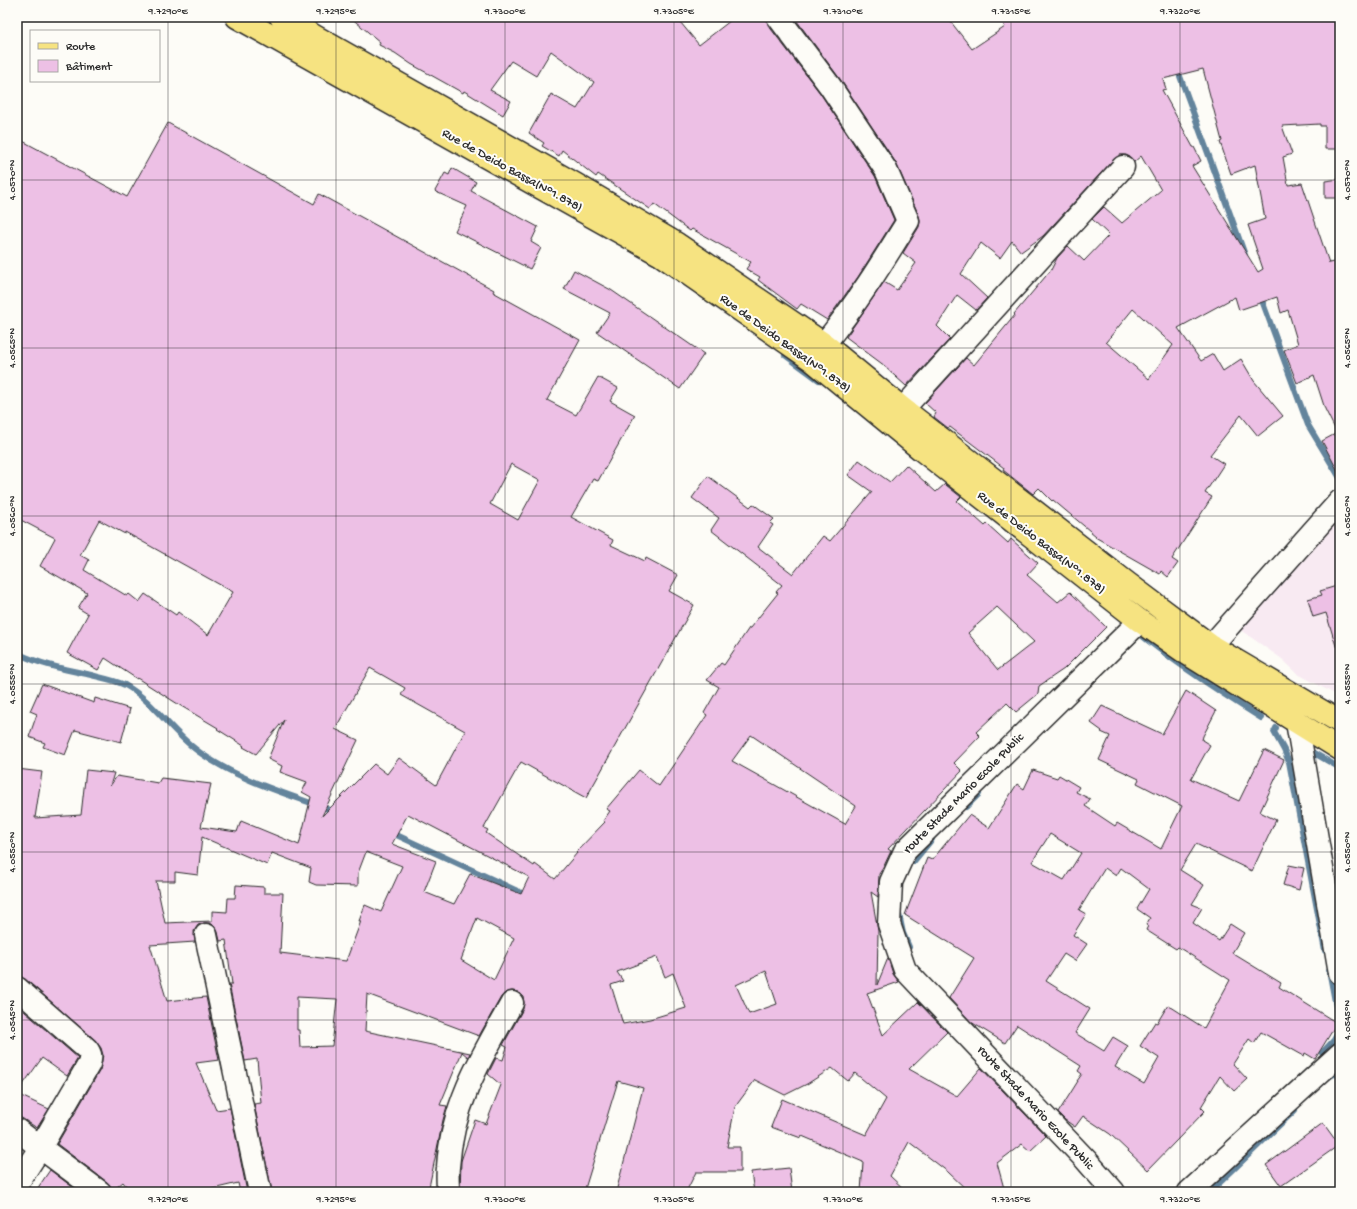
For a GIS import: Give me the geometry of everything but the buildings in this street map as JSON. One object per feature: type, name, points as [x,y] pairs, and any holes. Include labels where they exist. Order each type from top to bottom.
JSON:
[{"type":"main road","name":"Rue de Deido Bassa(N°1.878)","points":[[237,17],[661,255],[812,360],[896,416],[1140,621],[1186,653],[1340,749]]},
{"type":"main road","points":[[281,17],[575,184],[677,244],[824,344],[896,416],[1212,646],[1340,722]]},
{"type":"street","points":[[778,17],[830,86],[886,170],[908,221],[879,268],[842,322],[824,344]]},
{"type":"street","points":[[896,416],[1123,166]]},
{"type":"street","points":[[1212,646],[1340,501]]},
{"type":"street","name":"route Stade Mario Ecole Public","points":[[1114,1192],[1086,1160],[905,970],[889,924],[890,882],[905,850],[1140,621]]},
{"type":"street","points":[[1297,722],[1340,973]]},
{"type":"street","points":[[206,935],[260,1192]]},
{"type":"street","points":[[17,988],[87,1048],[91,1058],[89,1064],[40,1148],[17,1184]]},
{"type":"street","points":[[448,1192],[448,1168],[452,1137],[461,1103],[475,1070],[512,1003]]},
{"type":"street","points":[[1189,1192],[1340,1054]]},
{"type":"street","points":[[17,1130],[100,1192]]},
{"type":"shaded area","points":[[1340,516],[1340,697],[1298,674],[1282,659],[1239,629]]},
{"type":"waterway","points":[[1177,68],[1245,255]]},
{"type":"waterway","points":[[1260,295],[1308,425],[1340,478]]},
{"type":"waterway","points":[[785,355],[819,380]]},
{"type":"waterway","points":[[1136,631],[1197,676],[1261,718]]},
{"type":"waterway","points":[[17,653],[42,663],[125,685],[146,700],[182,738],[217,764],[267,787],[336,812]]},
{"type":"waterway","points":[[1276,728],[1274,732],[1289,762],[1325,951]]},
{"type":"waterway","points":[[1313,762],[1314,753],[1340,768]]},
{"type":"waterway","points":[[966,807],[979,794]]},
{"type":"waterway","points":[[390,832],[526,895]]},
{"type":"waterway","points":[[914,861],[932,839]]},
{"type":"waterway","points":[[899,914],[903,933],[909,947]]},
{"type":"waterway","points":[[1322,1053],[1334,1040],[1340,1028],[1329,970]]},
{"type":"waterway","points":[[1327,1078],[1334,1074],[1340,1075]]},
{"type":"waterway","points":[[1210,1192],[1295,1110]]}]
